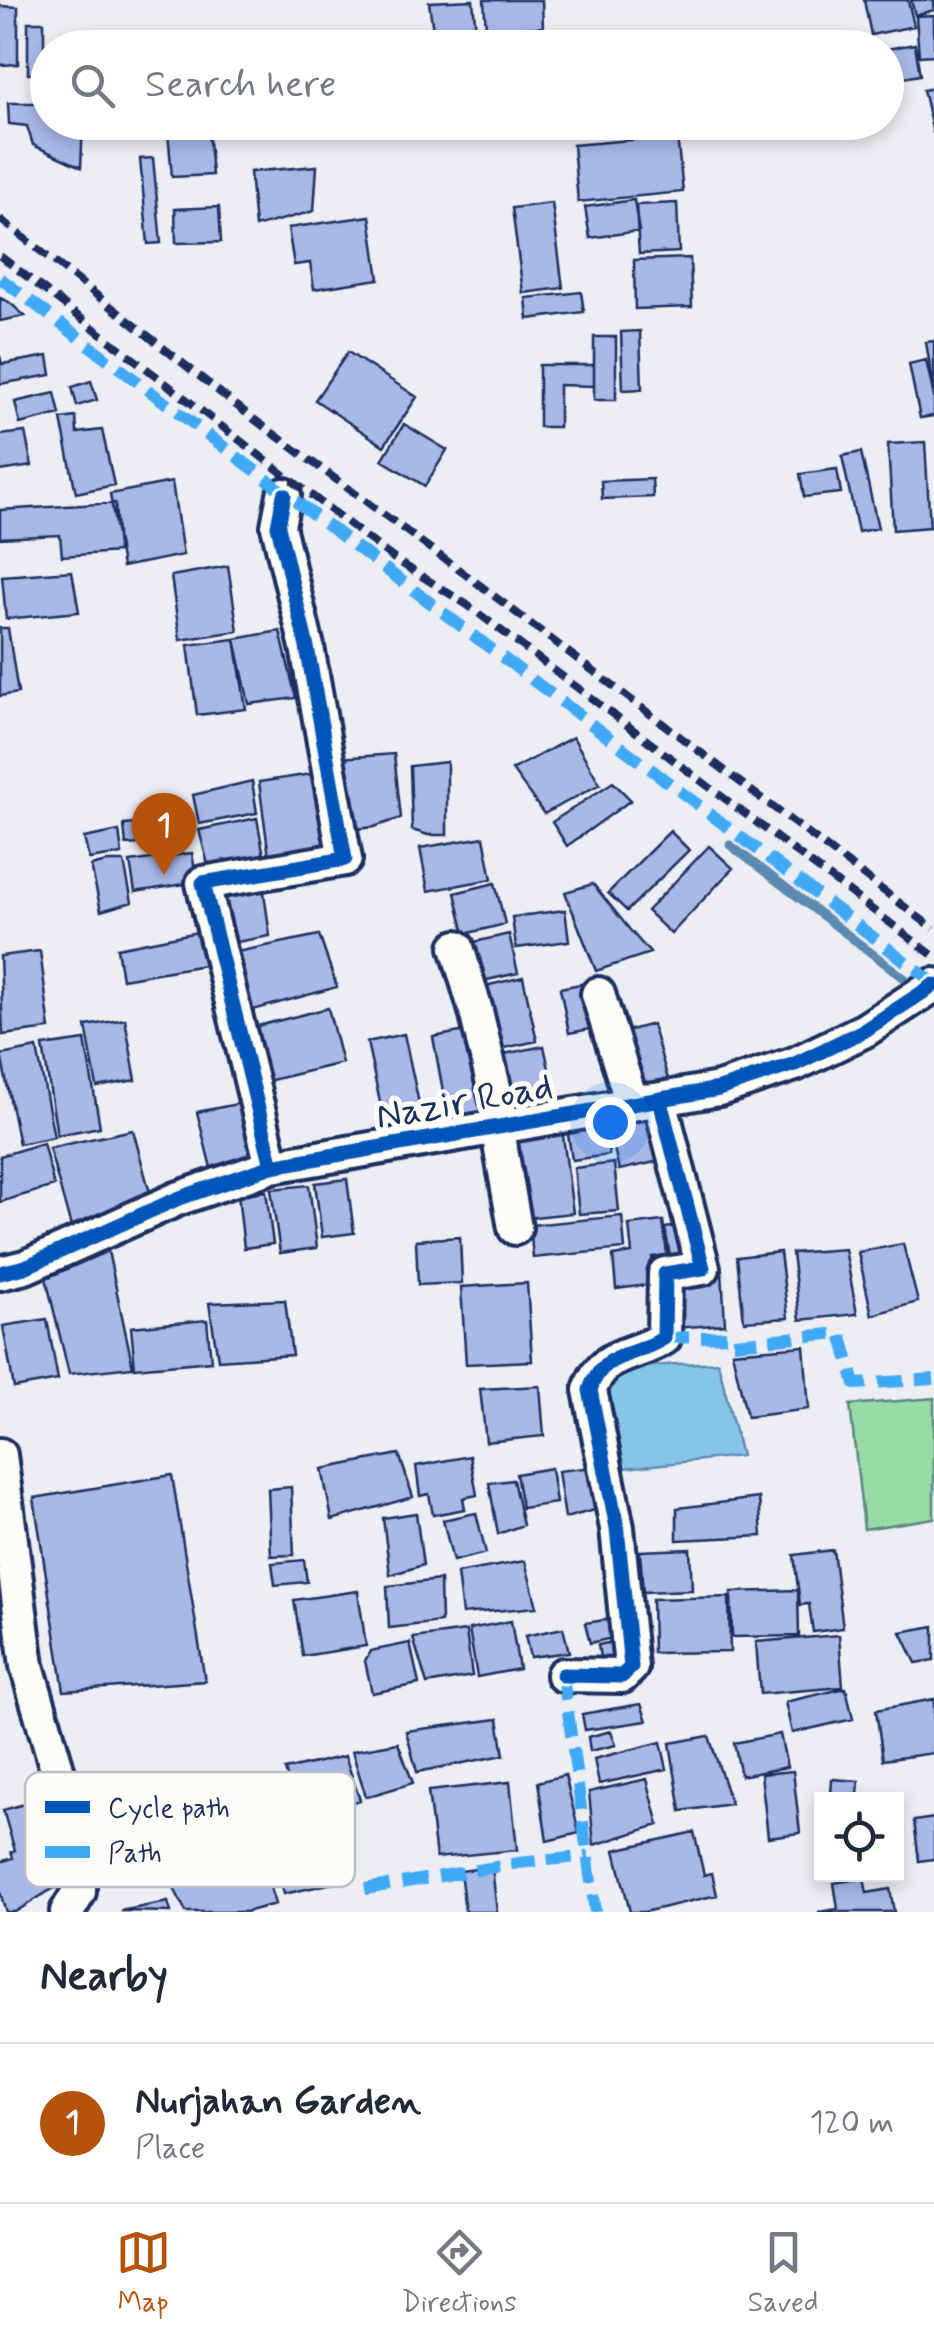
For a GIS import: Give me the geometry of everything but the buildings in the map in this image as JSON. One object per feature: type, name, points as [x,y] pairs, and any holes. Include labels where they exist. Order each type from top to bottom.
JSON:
[{"type":"street","points":[[272,1166],[203,883],[345,859],[307,647],[278,526],[284,495]]},
{"type":"street","points":[[456,946],[476,1011],[500,1126],[515,1228]]},
{"type":"street","name":"Nazir Road","points":[[0,1272],[25,1267],[177,1199],[272,1166],[719,1089],[795,1064],[865,1030],[934,985]]},
{"type":"street","points":[[563,1675],[622,1676],[631,1668],[617,1528],[590,1390],[595,1372],[608,1362],[664,1338],[665,1274],[703,1268],[660,1101],[631,1100],[598,994]]},
{"type":"street","points":[[0,1456],[27,1666],[59,1772]]},
{"type":"street","points":[[67,1912],[79,1887]]},
{"type":"green space","points":[[934,1398],[934,1518],[864,1529],[850,1405]]},
{"type":"water","points":[[718,1362],[741,1456],[616,1469],[602,1387],[639,1368]]},
{"type":"waterway","points":[[730,845],[916,987]]},
{"type":"railway","points":[[0,219],[251,417],[934,929]]},
{"type":"railway","points":[[0,256],[393,558],[466,604],[934,956]]},
{"type":"marked path","points":[[0,278],[934,983]]},
{"type":"marked path","points":[[664,1338],[730,1336],[733,1343],[841,1333],[855,1384],[934,1379]]},
{"type":"marked path","points":[[563,1675],[595,1912]]},
{"type":"marked path","points":[[365,1889],[519,1863],[589,1856]]},
{"type":"cycle path","points":[[272,1166],[203,883],[345,859],[307,647],[278,526],[284,495]]},
{"type":"cycle path","points":[[0,1273],[25,1267],[177,1199],[272,1166],[719,1089],[795,1064],[865,1030],[934,985]]},
{"type":"cycle path","points":[[563,1675],[622,1676],[631,1667],[617,1528],[590,1390],[602,1368],[664,1338],[665,1274],[703,1268],[660,1101]]},
{"type":"place","name":"Nurjahan Garden","points":[[164,875]]}]
